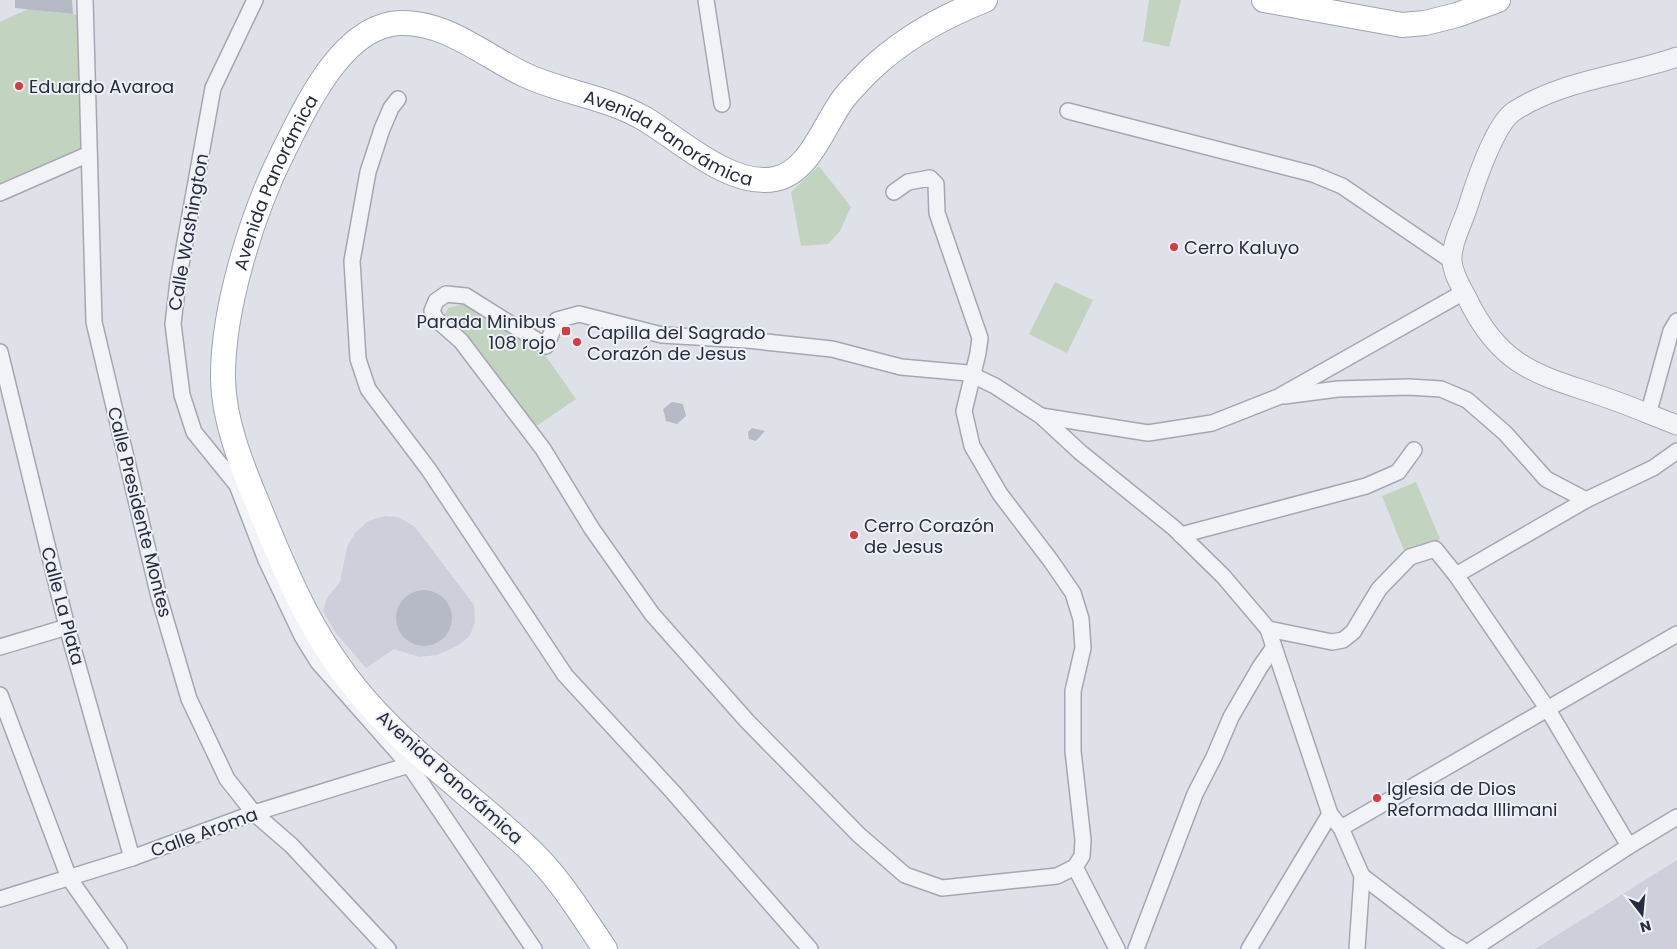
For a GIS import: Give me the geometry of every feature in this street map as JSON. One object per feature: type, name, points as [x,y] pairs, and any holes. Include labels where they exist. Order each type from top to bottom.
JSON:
[{"type":"main road","name":"Avenida Panorámica","points":[[605,949],[568,891],[530,849],[413,749],[335,674],[242,483],[224,406],[225,332],[243,261],[266,185],[297,123],[336,59],[351,45],[368,34],[393,23],[413,23],[434,27],[526,76],[601,99],[643,118],[700,156],[731,172],[761,180],[779,178],[796,169],[812,150],[844,98],[897,47],[928,26],[985,0]]},
{"type":"main road","points":[[1264,0],[1402,25],[1426,23],[1457,16],[1498,0]]},
{"type":"street","name":"Calle Presidente Montes","points":[[85,0],[94,322],[159,597],[189,699],[227,779],[254,813],[291,845],[388,949]]},
{"type":"street","name":"Calle Washington","points":[[255,0],[213,88],[178,281],[173,324],[182,395],[194,432],[242,483],[248,515],[266,560],[302,636],[409,765],[534,949]]},
{"type":"street","points":[[706,0],[722,104]]},
{"type":"street","points":[[1677,57],[1539,96],[1511,114],[1493,141],[1476,178],[1452,261],[1474,312],[1494,343],[1515,362],[1548,378],[1621,403],[1677,425]]},
{"type":"street","points":[[398,99],[391,108],[382,129],[368,172],[352,261],[358,359],[368,389],[429,470],[565,674],[672,791],[810,949]]},
{"type":"street","points":[[1068,111],[1313,174],[1342,186],[1452,261]]},
{"type":"street","points":[[0,193],[89,154]]},
{"type":"street","points":[[894,192],[908,182],[930,178],[936,184],[937,213],[980,338],[973,376],[964,410],[972,446],[1000,494],[1073,593],[1081,620],[1083,648],[1073,691],[1073,752],[1083,840],[1082,856],[1075,867],[1057,876],[942,888],[905,875],[859,836],[747,721],[652,614],[592,529],[543,449],[461,341],[436,319],[432,311],[436,301],[446,294],[466,296],[546,346],[557,320],[579,314],[662,335],[747,340],[832,349],[901,368],[968,373],[973,376],[995,386],[1041,416],[1080,452],[1181,535],[1223,576],[1268,629],[1330,814],[1341,828],[1362,876],[1357,949]]},
{"type":"street","points":[[1041,416],[1148,433],[1212,424],[1278,397],[1464,292]]},
{"type":"street","points":[[1648,414],[1671,331],[1677,321]]},
{"type":"street","name":"Calle La Plata","points":[[0,352],[67,627],[132,858]]},
{"type":"street","points":[[1278,397],[1338,389],[1409,387],[1440,389],[1467,400],[1505,433],[1546,479],[1586,500]]},
{"type":"street","points":[[1181,535],[1366,486],[1398,472],[1414,450]]},
{"type":"street","points":[[1456,575],[1586,500],[1653,468],[1677,451]]},
{"type":"street","points":[[1268,629],[1332,642],[1344,640],[1353,632],[1379,589],[1410,557],[1434,549],[1456,575],[1547,708],[1629,846]]},
{"type":"street","points":[[0,647],[67,627]]},
{"type":"street","points":[[1341,828],[1677,634]]},
{"type":"street","points":[[1136,949],[1195,794],[1214,757],[1231,717],[1274,647]]},
{"type":"street","points":[[0,695],[69,878],[119,949]]},
{"type":"street","name":"Calle Aroma","points":[[0,899],[132,858],[254,813],[409,765]]},
{"type":"street","points":[[1249,949],[1330,814]]},
{"type":"street","points":[[1474,949],[1629,846],[1677,817]]},
{"type":"street","points":[[1075,867],[1117,949]]},
{"type":"street","points":[[1362,876],[1447,941],[1461,949]]},
{"type":"shaded area","points":[[385,516],[398,517],[415,527],[474,605],[475,623],[469,637],[457,646],[437,655],[419,657],[394,649],[366,668],[336,633],[323,611],[327,598],[340,582],[347,547],[355,533],[368,521]]},
{"type":"shaded area","points":[[1677,860],[1677,949],[1535,949]]},
{"type":"green space","points":[[1149,0],[1181,0],[1169,47],[1143,41]]},
{"type":"green space","points":[[28,9],[80,15],[87,147],[0,184],[0,22]]},
{"type":"green space","points":[[819,166],[851,207],[840,231],[828,244],[801,246],[791,192]]},
{"type":"green space","points":[[1055,282],[1093,300],[1067,353],[1029,334]]},
{"type":"green space","points":[[464,304],[522,336],[543,352],[576,399],[535,427],[472,341],[445,314],[448,308]]},
{"type":"green space","points":[[1416,482],[1440,539],[1405,553],[1382,496]]},
{"type":"building","points":[[15,0],[72,0],[73,14],[15,8]]},
{"type":"building","points":[[672,402],[683,404],[686,416],[677,424],[666,421],[663,409]]},
{"type":"building","points":[[752,428],[765,431],[756,441],[749,439],[748,432]]},
{"type":"building","points":[[424,590],[444,598],[452,618],[444,638],[424,646],[404,638],[396,618],[404,598]]},
{"type":"place","name":"Eduardo Avaroa","points":[[19,86]]},
{"type":"place","name":"Cerro Kaluyo","points":[[1174,247]]},
{"type":"place","name":"Parada Minibus 108 rojo","points":[[566,331]]},
{"type":"place","name":"Capilla del Sagrado Corazón de Jesus","points":[[577,342]]},
{"type":"place","name":"Cerro Corazón de Jesus","points":[[854,535]]},
{"type":"place","name":"Iglesia de Dios Reformada Illimani","points":[[1377,798]]}]
